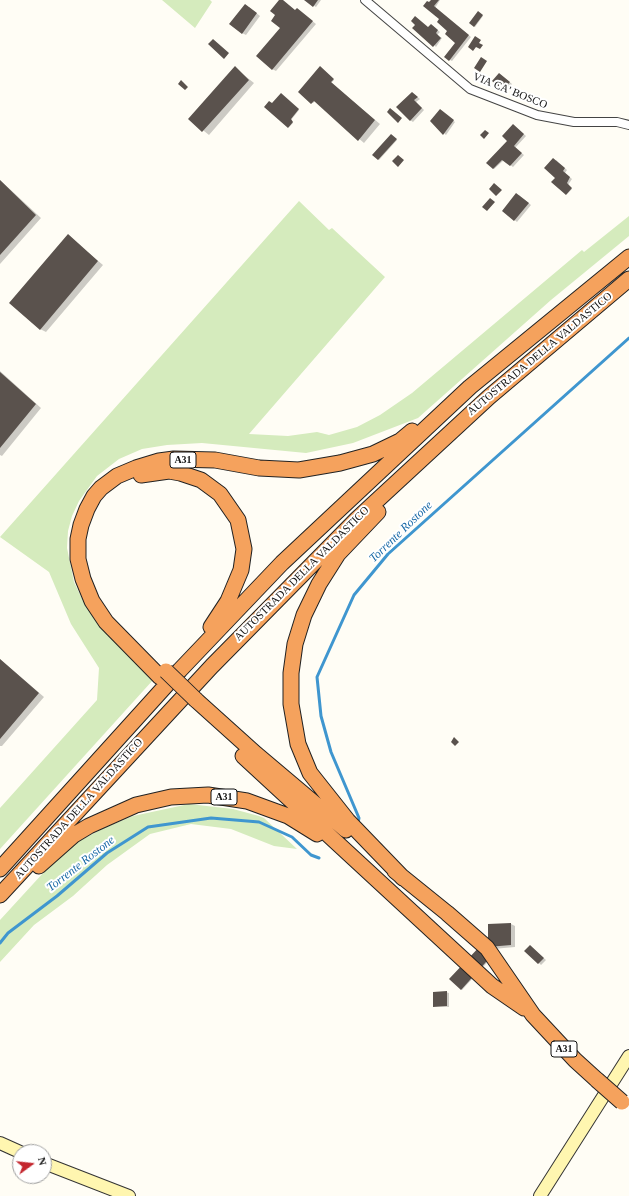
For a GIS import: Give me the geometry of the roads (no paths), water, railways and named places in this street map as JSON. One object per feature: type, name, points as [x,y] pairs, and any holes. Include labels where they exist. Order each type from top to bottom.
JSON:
[{"type":"highway","name":"AUTOSTRADA DELLA VALDASTICO","points":[[0,869],[169,672],[282,563],[470,387],[629,257]]},
{"type":"highway","name":"AUTOSTRADA DELLA VALDASTICO","points":[[0,895],[148,734],[264,612],[403,475],[489,397],[629,279]]},
{"type":"highway","name":"A31","points":[[169,672],[106,622],[92,601],[83,579],[78,558],[78,539],[87,509],[94,496],[101,488],[117,476],[136,468],[159,461],[174,459],[215,460],[259,468],[299,470],[340,463],[373,454],[400,441],[470,387]]},
{"type":"highway","name":"A31","points":[[403,878],[348,821],[310,773],[298,744],[293,724],[291,704],[291,673],[294,644],[311,600],[338,554],[489,397]]},
{"type":"highway","name":"A31","points":[[169,672],[219,616],[235,588],[242,570],[244,549],[238,520],[220,494],[201,480],[169,471],[150,473],[120,484],[111,491],[96,511],[91,522],[86,547],[86,559],[92,582],[103,604],[127,633],[169,672],[193,702],[363,868],[492,986],[533,1015]]},
{"type":"highway","name":"A31","points":[[193,702],[487,948],[533,1015],[574,1060],[626,1104]]},
{"type":"highway","name":"A31","points":[[0,908],[52,853],[89,826],[136,805],[190,795],[227,797],[265,806],[288,816],[310,829],[363,868]]},
{"type":"street","name":"VIA CA' BOSCO","points":[[365,0],[470,89],[537,115],[574,122],[617,122],[629,126]]},
{"type":"street","points":[[540,1196],[629,1056]]},
{"type":"street","points":[[0,1143],[12,1148]]},
{"type":"street","points":[[52,1166],[129,1196]]},
{"type":"waterway","name":"Torrente Rostone","points":[[358,823],[359,818],[331,752],[321,716],[317,677],[354,595],[388,554],[629,338]]},
{"type":"waterway","name":"Torrente Rostone","points":[[0,943],[8,933],[57,896],[107,853],[148,827],[211,818],[259,822],[292,837],[311,855],[319,858]]}]
